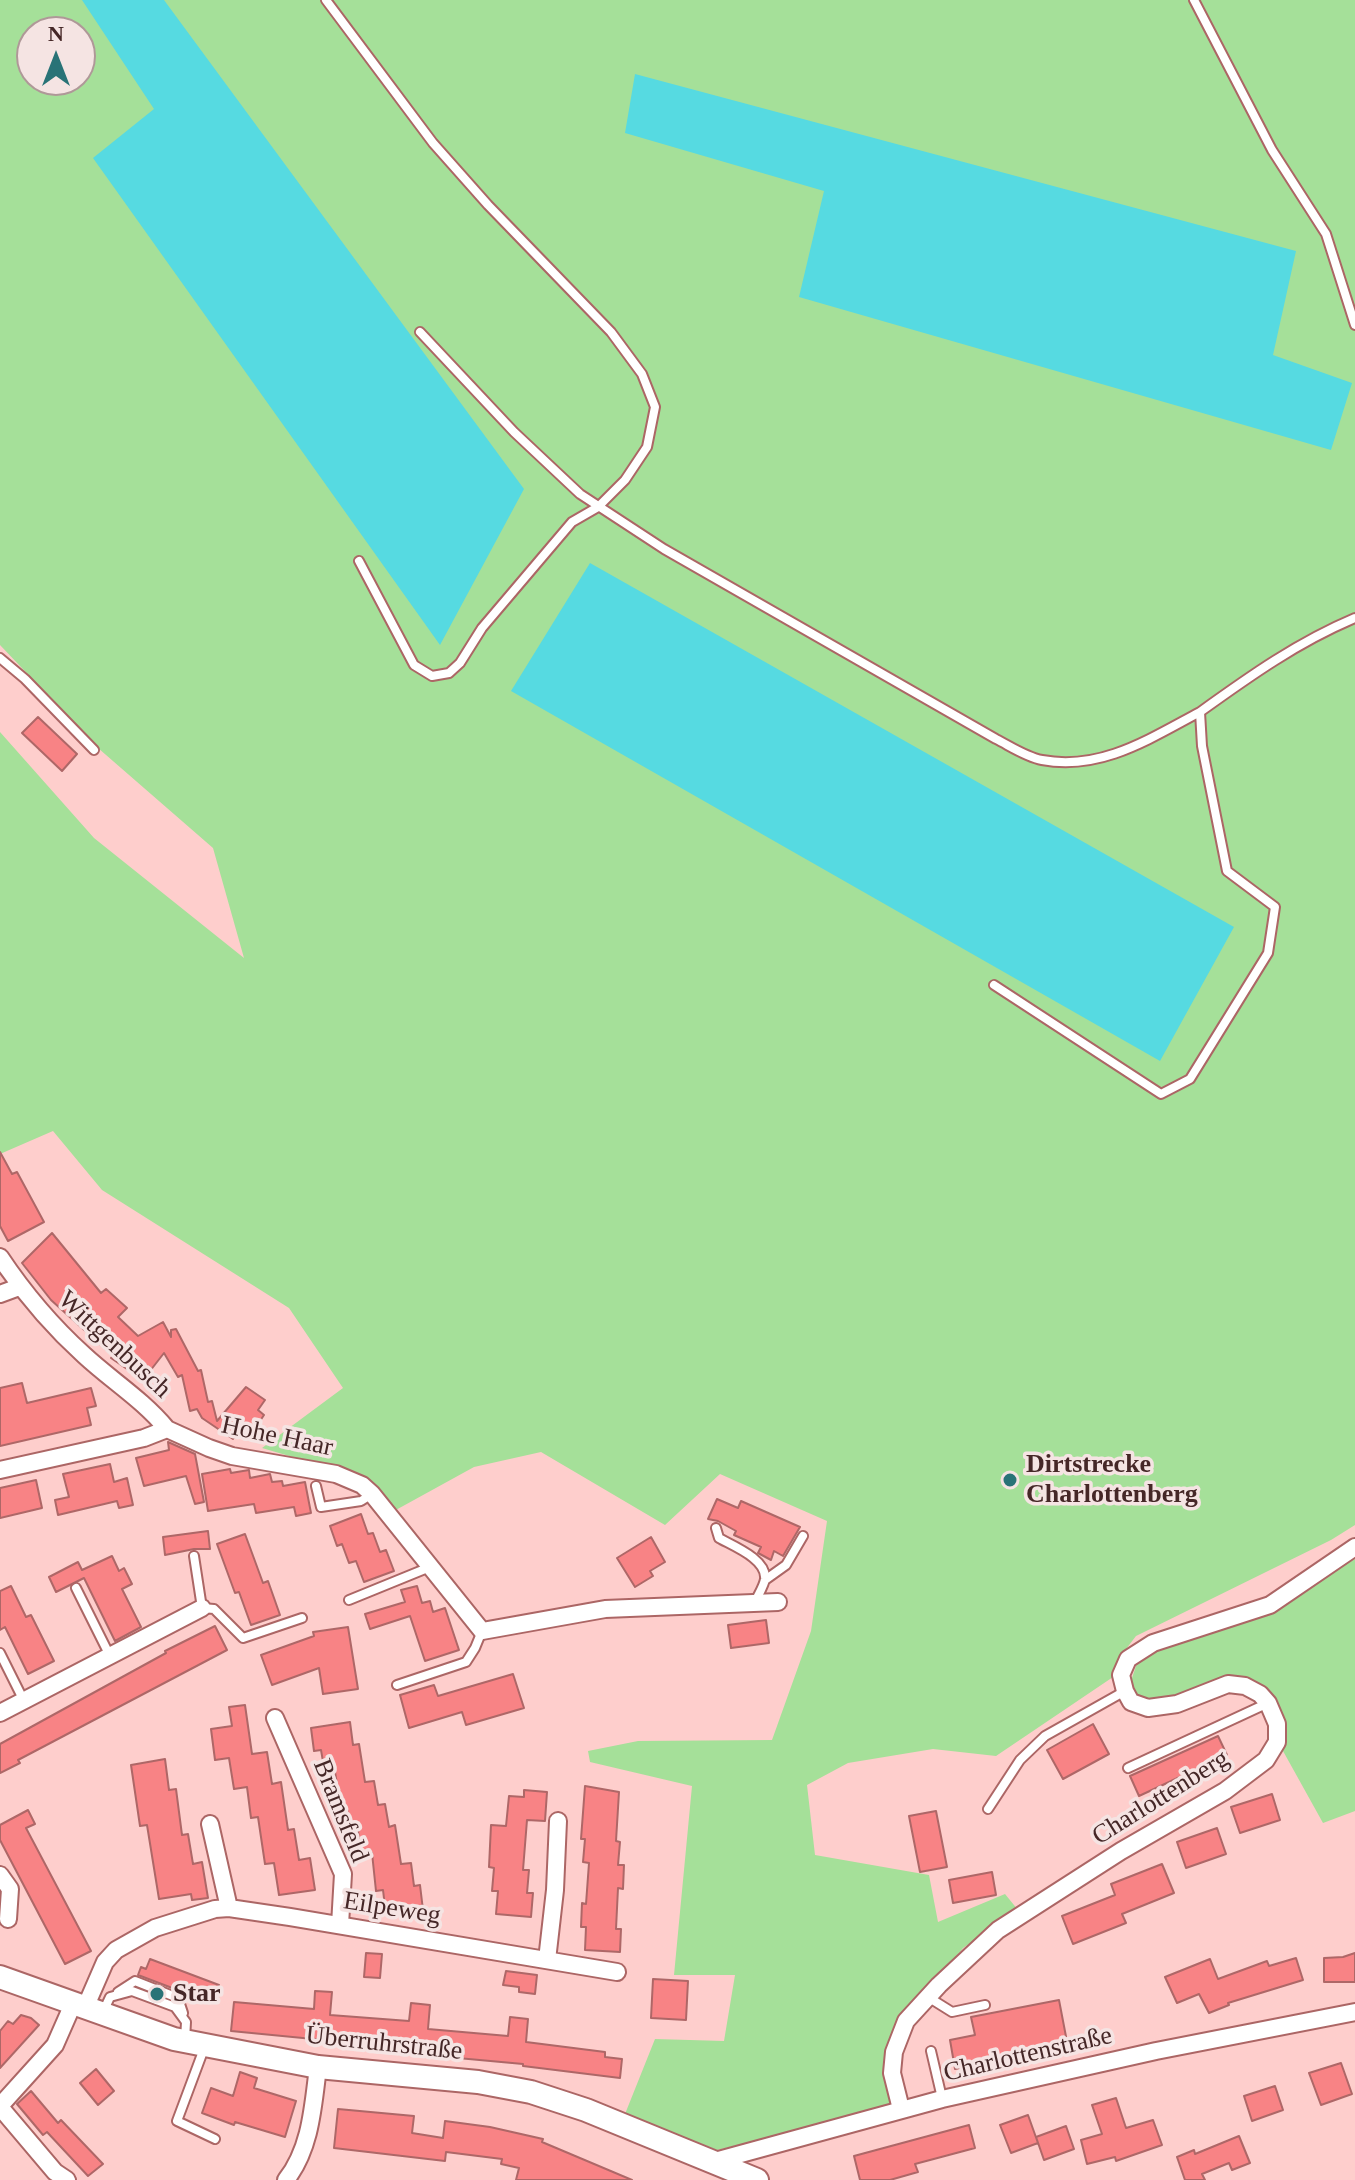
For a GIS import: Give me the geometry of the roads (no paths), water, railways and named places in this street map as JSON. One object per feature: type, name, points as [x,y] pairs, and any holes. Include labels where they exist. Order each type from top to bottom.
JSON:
[{"type":"main road","name":"Überruhrstraße","points":[[0,1977],[192,2036],[318,2067],[478,2082],[531,2092],[586,2110],[757,2180]]},
{"type":"street","name":"Wittgenbusch","points":[[0,1257],[19,1287],[85,1356],[147,1406],[167,1429]]},
{"type":"street","points":[[0,1294],[19,1287]]},
{"type":"street","points":[[0,1470],[144,1438],[167,1429]]},
{"type":"street","name":"Hohe Haar","points":[[167,1429],[232,1456],[348,1478],[372,1494],[482,1631]]},
{"type":"street","points":[[1268,1703],[1260,1694],[1245,1686],[1228,1684],[1177,1704],[1148,1708],[1131,1702],[1121,1675],[1128,1659],[1153,1643],[1270,1605],[1355,1547]]},
{"type":"street","points":[[482,1631],[605,1609],[778,1602]]},
{"type":"street","points":[[0,1713],[202,1608]]},
{"type":"street","name":"Charlottenberg","points":[[901,2109],[892,2073],[894,2052],[906,2021],[927,1997],[998,1930],[1121,1851],[1225,1791],[1266,1760],[1277,1742],[1277,1724],[1268,1703]]},
{"type":"street","name":"Bramsfeld","points":[[275,1718],[343,1874],[340,1925]]},
{"type":"street","points":[[547,1960],[555,1890],[558,1821]]},
{"type":"street","points":[[210,1824],[229,1908]]},
{"type":"street","points":[[0,1875],[10,1889],[8,1919]]},
{"type":"street","name":"Eilpeweg","points":[[0,2107],[92,2006],[105,1962],[125,1944],[155,1928],[215,1909],[229,1908],[340,1925],[617,1972]]},
{"type":"street","name":"Charlottenstraße","points":[[715,2161],[942,2099],[1170,2048],[1355,2012]]},
{"type":"street","points":[[286,2180],[295,2168],[311,2125],[318,2067]]},
{"type":"street","points":[[0,2107],[55,2172],[67,2180]]},
{"type":"lane","points":[[326,0],[433,143],[488,205],[611,332],[642,374],[655,407],[647,447],[625,480],[598,507],[572,522],[509,594],[460,663],[449,673],[432,676],[414,665],[359,561]]},
{"type":"lane","points":[[1194,0],[1272,150],[1326,234],[1355,325]]},
{"type":"lane","points":[[420,332],[514,432],[598,507],[664,549],[913,692],[1040,760],[1086,763],[1123,753],[1200,712],[1264,666],[1320,633],[1355,618]]},
{"type":"lane","points":[[0,658],[25,679],[94,750]]},
{"type":"lane","points":[[994,985],[1161,1094],[1190,1079],[1268,953],[1275,907],[1227,871],[1202,746],[1200,712]]},
{"type":"lane","points":[[316,1486],[321,1507],[361,1501],[372,1494]]},
{"type":"lane","points":[[716,1528],[719,1538],[756,1560],[764,1570],[765,1580]]},
{"type":"lane","points":[[754,1603],[765,1580],[786,1565],[803,1536]]},
{"type":"lane","points":[[194,1556],[202,1608],[214,1609],[243,1638],[302,1618]]},
{"type":"lane","points":[[349,1600],[430,1567]]},
{"type":"lane","points":[[76,1588],[110,1656]]},
{"type":"lane","points":[[397,1685],[466,1662],[482,1631]]},
{"type":"lane","points":[[0,1653],[24,1701]]},
{"type":"lane","points":[[988,1809],[1020,1760],[1045,1736],[1125,1691]]},
{"type":"lane","points":[[1128,1768],[1268,1703]]},
{"type":"lane","points":[[92,2006],[132,1991],[175,2007],[192,2036],[177,2121],[215,2139]]},
{"type":"lane","points":[[927,1997],[952,2012],[985,2005]]},
{"type":"lane","points":[[931,2051],[942,2099]]},
{"type":"water","points":[[82,0],[164,0],[524,489],[440,645],[93,158],[154,109],[96,21],[96,16],[93,16]]},
{"type":"water","points":[[635,74],[1296,251],[1273,355],[1352,383],[1331,450],[799,297],[824,191],[625,133]]},
{"type":"water","points":[[590,563],[1234,927],[1160,1061],[511,691]]},
{"type":"place","name":"Dirtstrecke Charlottenberg","points":[[1010,1480]]},
{"type":"place","name":"Star","points":[[157,1994]]}]
